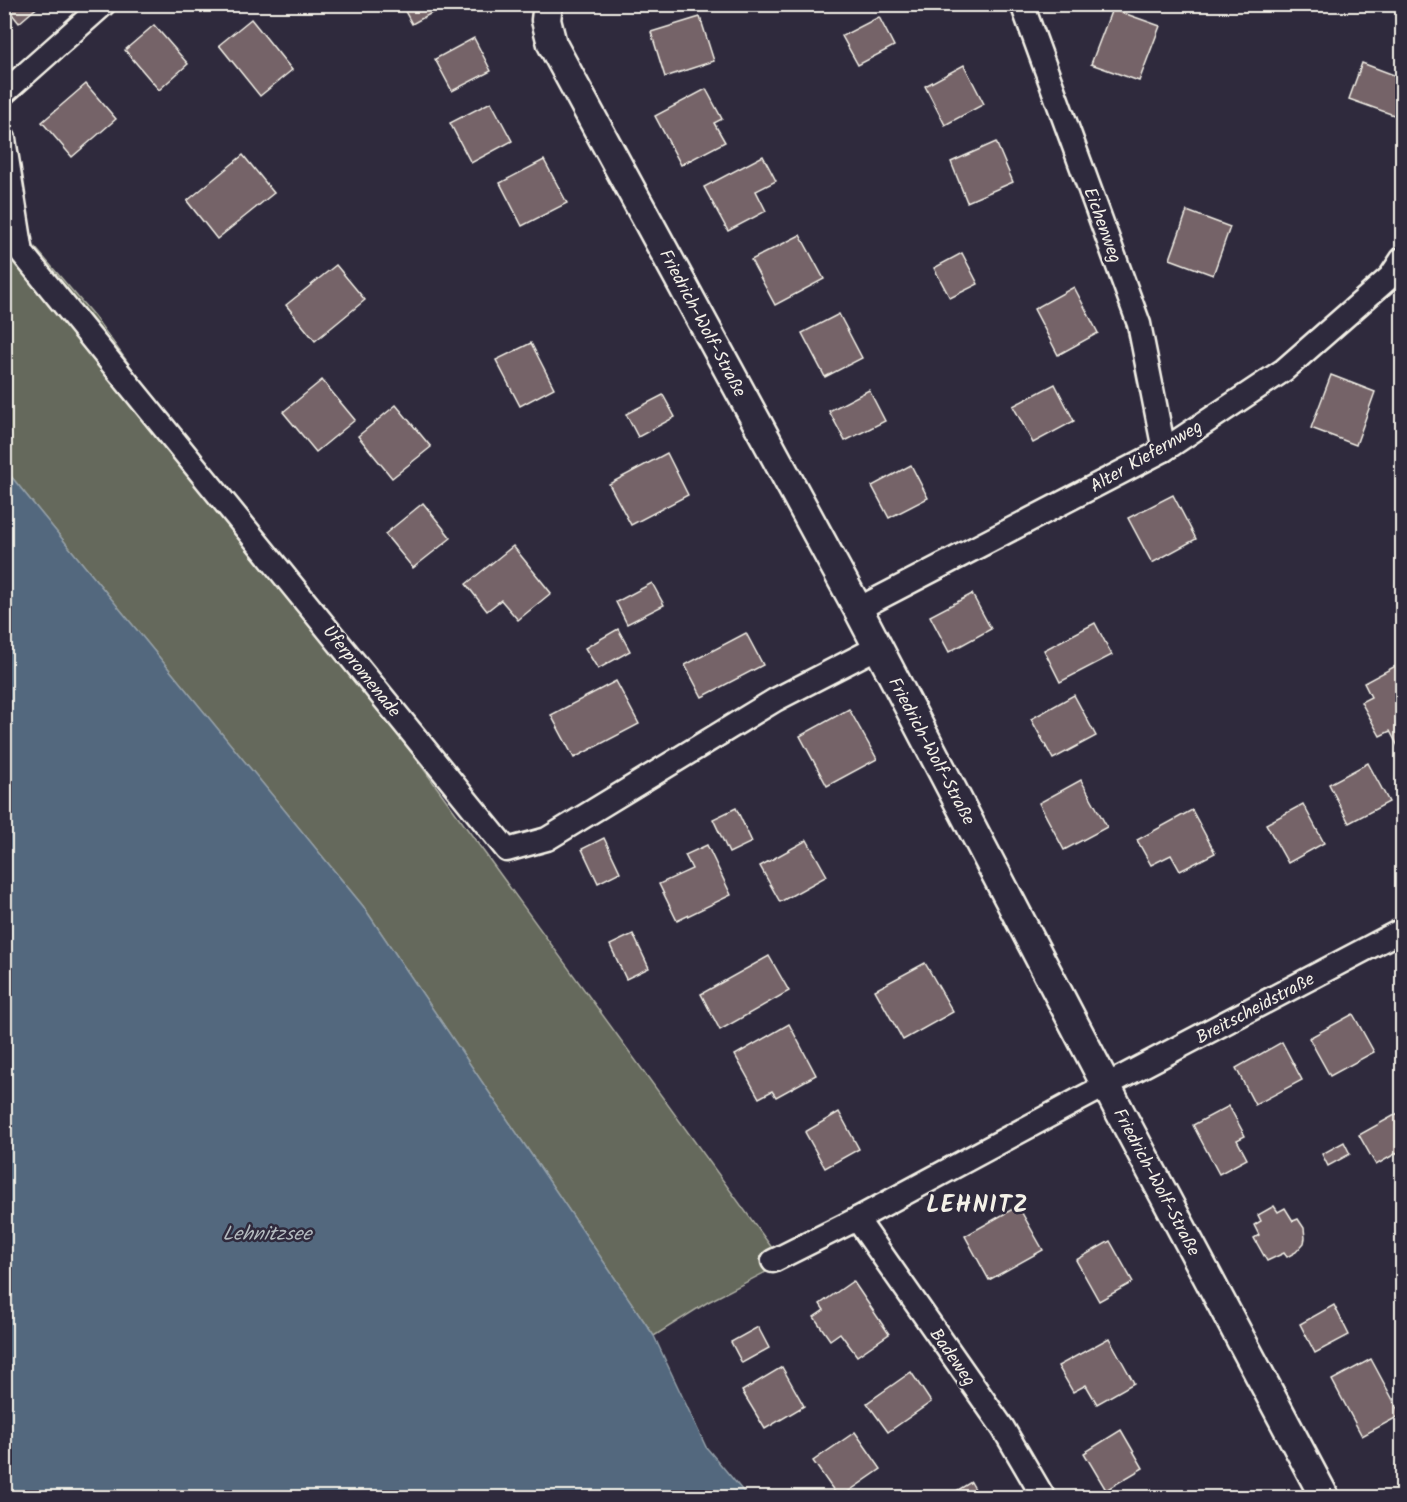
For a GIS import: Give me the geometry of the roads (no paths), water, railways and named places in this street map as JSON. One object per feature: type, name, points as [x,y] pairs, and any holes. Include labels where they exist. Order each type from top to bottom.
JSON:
[{"type":"street","points":[[4,93],[104,4]]},
{"type":"street","name":"Friedrich-Wolf-Straße","points":[[548,4],[546,20],[552,44],[858,609],[1106,1085],[1325,1497]]},
{"type":"street","name":"Eichenweg","points":[[1022,4],[1139,324],[1164,450]]},
{"type":"street","name":"Uferpromenade","points":[[4,139],[22,253],[507,850],[547,839],[775,700],[878,647]]},
{"type":"street","name":"Alter Kiefernweg","points":[[858,609],[1164,450],[1284,370],[1390,277],[1402,259]]},
{"type":"street","name":"Breitscheidstraße","points":[[1106,1085],[1402,930]]},
{"type":"street","points":[[773,1261],[857,1219],[1106,1085]]},
{"type":"street","name":"Badeweg","points":[[857,1219],[1003,1428],[1044,1497]]},
{"type":"water","name":"Lehnitzsee","points":[[5,469],[363,906],[654,1336],[706,1447],[748,1497],[5,1497]]},
{"type":"district","name":"LEHNITZ","points":[[978,1204]]}]
